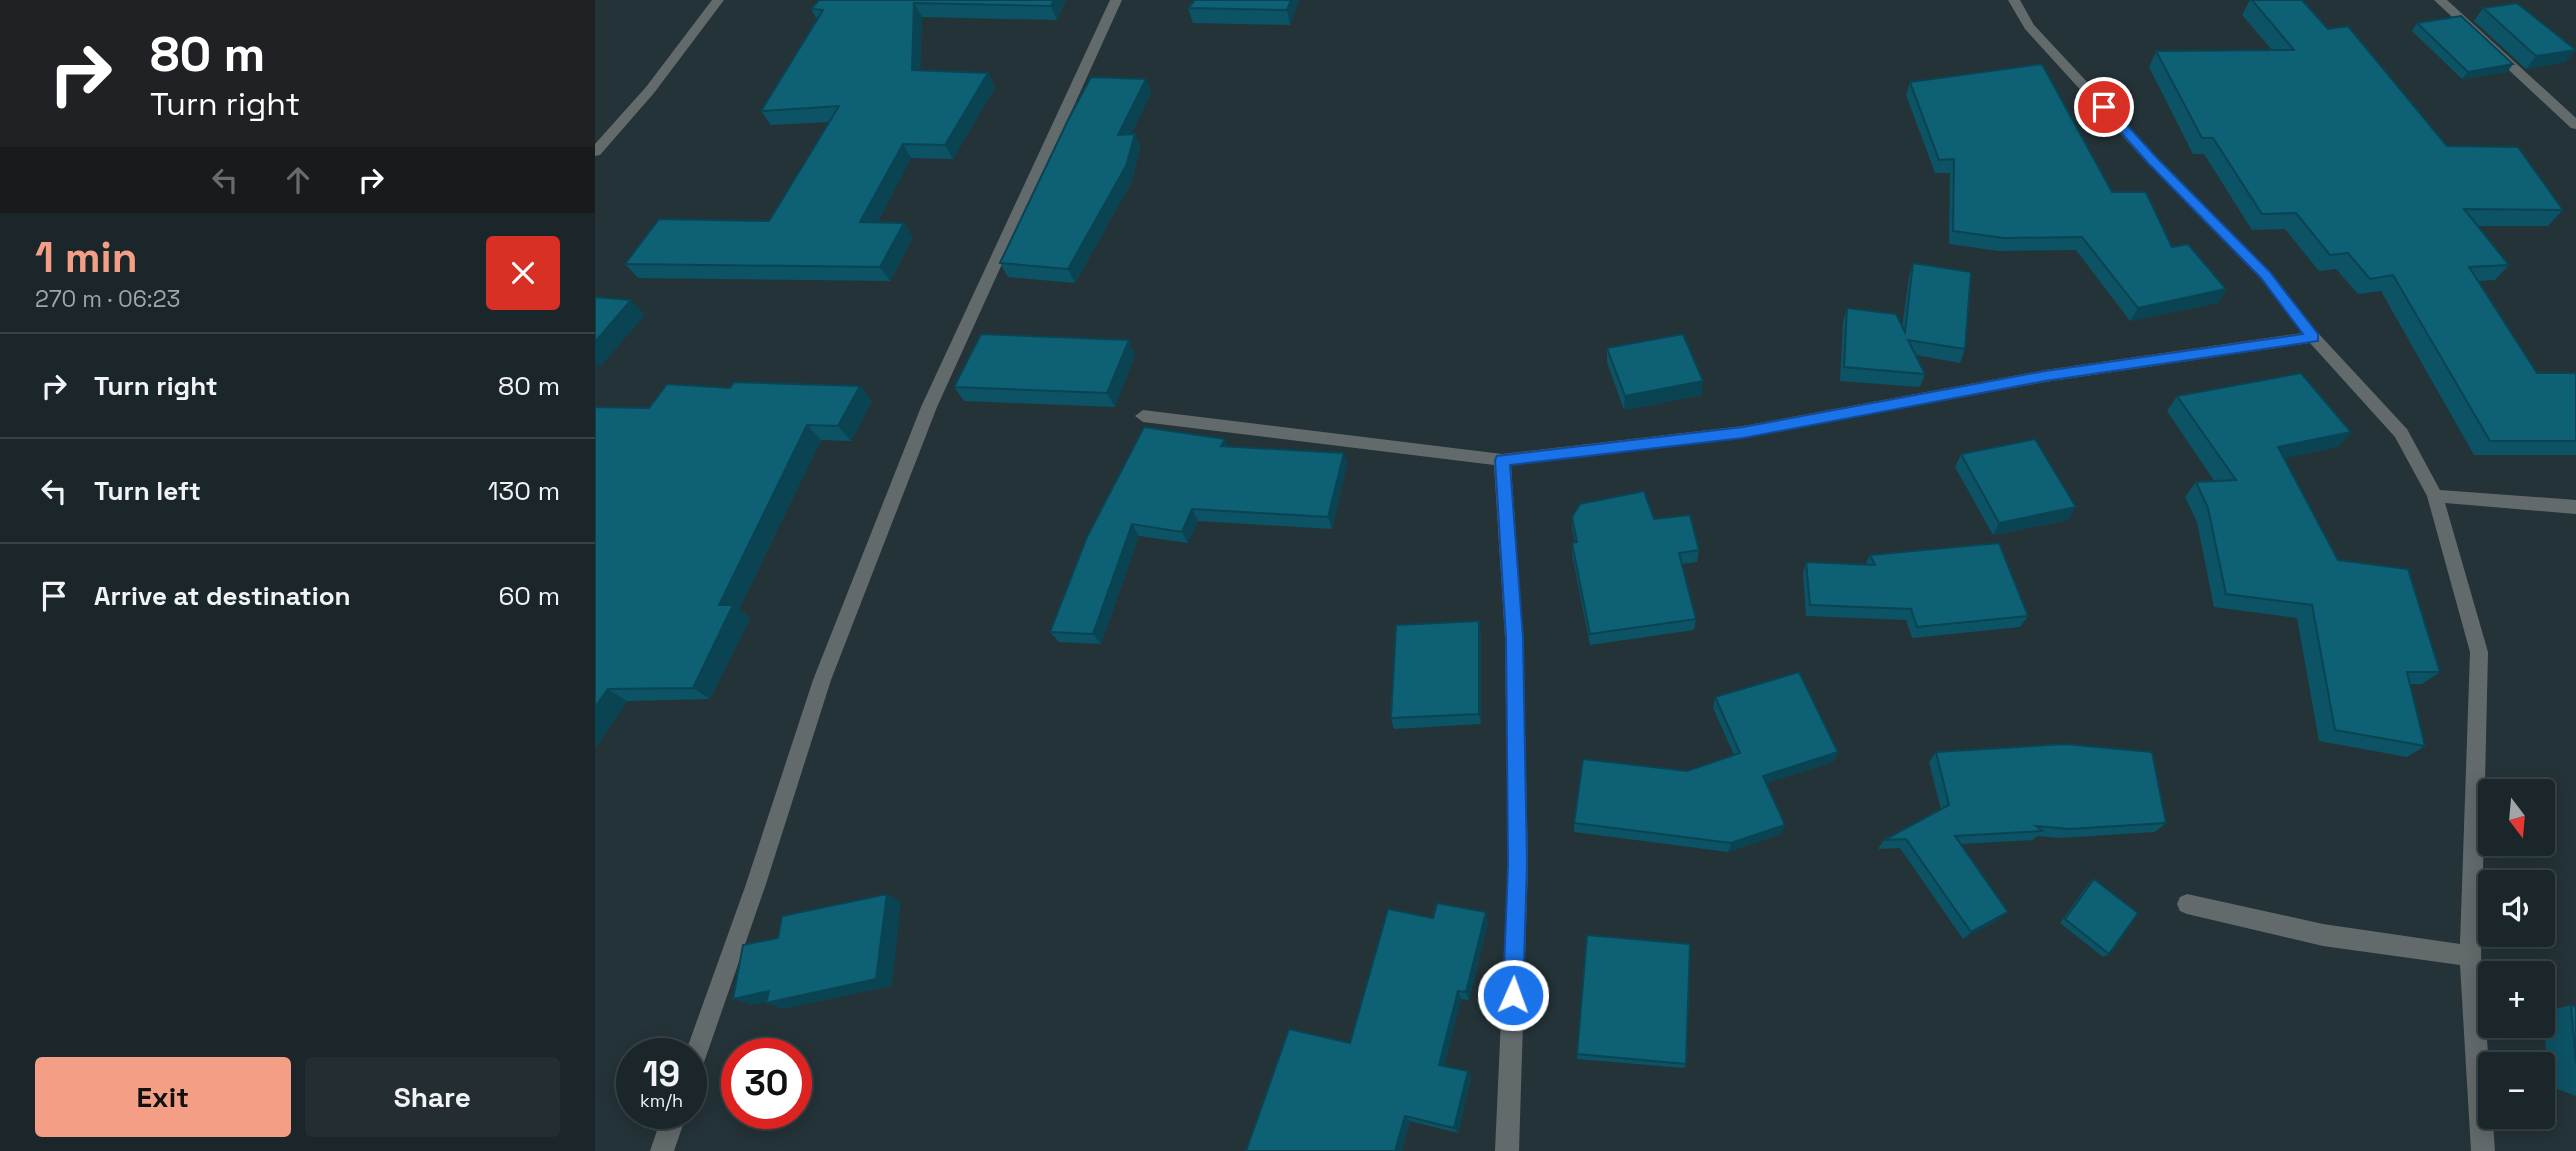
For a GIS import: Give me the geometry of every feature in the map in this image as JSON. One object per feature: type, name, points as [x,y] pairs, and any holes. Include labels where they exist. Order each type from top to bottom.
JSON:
[{"type":"street","points":[[595,152],[650,90],[718,0]]},
{"type":"street","points":[[702,1038],[755,887],[822,680],[929,407],[1115,0]]},
{"type":"street","points":[[2014,0],[2029,27],[2152,160],[2266,275],[2313,337],[2402,433],[2435,496],[2479,652],[2470,956],[2483,1151]]},
{"type":"street","points":[[2440,0],[2576,125]]},
{"type":"street","points":[[1143,416],[1502,460],[1743,432],[2045,376],[2313,337]]},
{"type":"street","points":[[1502,460],[1514,638],[1518,864],[1507,1151]]},
{"type":"street","points":[[2435,496],[2576,507]]},
{"type":"street","points":[[2187,904],[2323,935],[2470,956]]},
{"type":"street","points":[[662,1151],[670,1129]]},
{"type":"building","points":[[819,0],[1054,0],[1051,6],[914,3],[912,70],[988,73],[945,145],[903,144],[860,222],[904,223],[880,267],[625,264],[659,219],[769,221],[839,106],[761,111],[823,10],[811,9]]},
{"type":"building","points":[[1195,0],[1291,0],[1287,10],[1188,8]]},
{"type":"building","points":[[2252,0],[2302,0],[2328,29],[2348,26],[2447,146],[2518,147],[2563,210],[2464,209],[2509,265],[2469,267],[2537,373],[2576,373],[2576,441],[2490,441],[2393,275],[2370,279],[2348,253],[2330,255],[2296,213],[2262,214],[2213,138],[2202,138],[2156,51],[2294,50]]},
{"type":"building","points":[[2517,3],[2576,50],[2536,56],[2483,8]]},
{"type":"building","points":[[2461,16],[2513,64],[2468,72],[2417,23]]},
{"type":"building","points":[[2042,64],[2112,192],[2146,192],[2172,247],[2188,244],[2226,289],[2138,308],[2082,237],[2004,238],[1953,231],[1954,159],[1939,160],[1910,82]]},
{"type":"building","points":[[1091,77],[1146,79],[1118,135],[1135,134],[1126,166],[1068,269],[1000,263],[1069,118]]},
{"type":"building","points":[[1913,263],[1971,272],[1965,349],[1908,340],[1925,374],[1844,367],[1847,308],[1896,314],[1905,332]]},
{"type":"building","points":[[595,297],[631,300],[595,342]]},
{"type":"building","points":[[981,334],[1129,340],[1107,393],[954,387]]},
{"type":"building","points":[[1683,334],[1703,381],[1625,396],[1607,348]]},
{"type":"building","points":[[2301,373],[2351,432],[2278,447],[2338,560],[2408,569],[2440,672],[2407,672],[2425,746],[2335,730],[2312,605],[2226,594],[2208,508],[2196,482],[2236,480],[2177,396]]},
{"type":"building","points":[[734,382],[860,386],[838,426],[807,425],[719,605],[733,605],[693,688],[608,689],[595,707],[595,407],[649,408],[667,384],[730,388]]},
{"type":"building","points":[[1144,427],[1225,439],[1221,446],[1344,453],[1328,517],[1192,509],[1182,532],[1132,524],[1093,634],[1050,632],[1087,537]]},
{"type":"building","points":[[2035,439],[2076,507],[1999,523],[1961,454]]},
{"type":"building","points":[[1644,491],[1654,519],[1690,515],[1699,550],[1679,553],[1696,619],[1590,634],[1572,543],[1577,542],[1572,517],[1580,504]]},
{"type":"building","points":[[1999,543],[2028,616],[1917,627],[1911,609],[1810,605],[1806,562],[1875,565],[1870,555]]},
{"type":"building","points":[[1479,621],[1479,714],[1391,718],[1396,625]]},
{"type":"building","points":[[1799,672],[1838,752],[1763,776],[1785,825],[1731,843],[1574,823],[1583,759],[1687,771],[1740,753],[1715,697]]},
{"type":"building","points":[[2065,744],[2152,752],[2166,823],[2069,829],[2036,826],[2042,831],[1955,836],[2008,912],[1971,932],[1906,839],[1884,840],[1949,805],[1936,752]]},
{"type":"building","points":[[2094,879],[2138,913],[2109,954],[2065,919]]},
{"type":"building","points":[[887,894],[876,979],[766,1003],[769,991],[733,999],[743,945],[778,938],[782,916]]},
{"type":"building","points":[[1437,903],[1486,912],[1466,992],[1458,991],[1439,1065],[1468,1071],[1454,1128],[1405,1116],[1395,1151],[1246,1151],[1289,1029],[1350,1043],[1388,909],[1433,918]]},
{"type":"building","points":[[1587,935],[1690,944],[1686,1064],[1577,1054]]},
{"type":"building","points":[[2571,1005],[2576,1007],[2576,1063]]},
{"type":"route","points":[[1513,995],[1518,864],[1514,638],[1502,460],[1653,445],[1743,432],[2045,376],[2313,337],[2266,275],[2152,160],[2104,107]]}]
